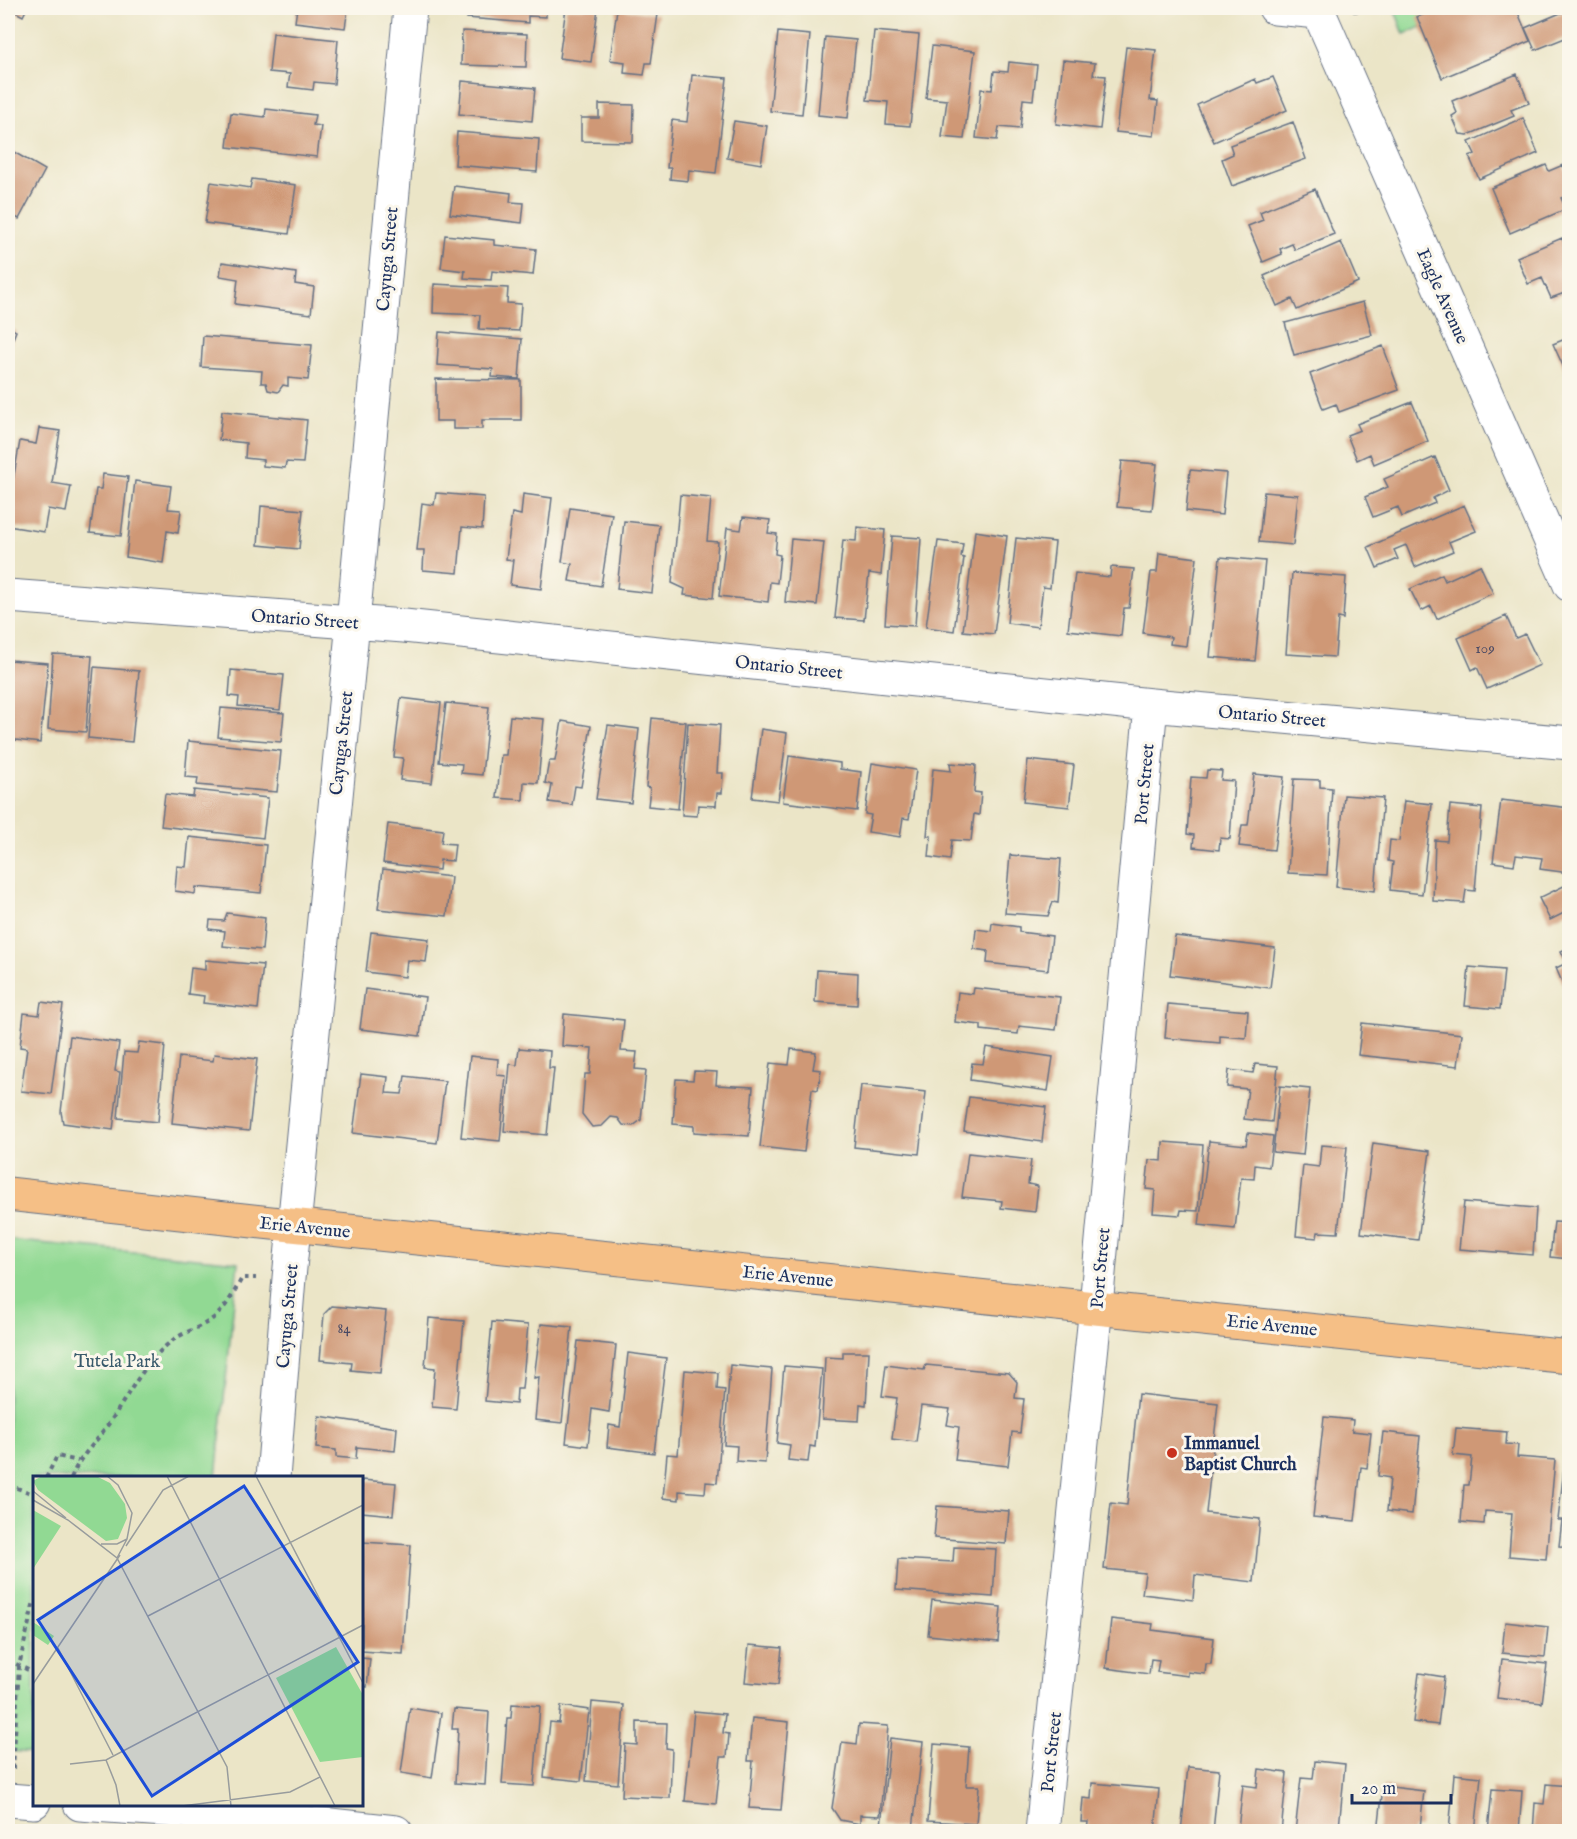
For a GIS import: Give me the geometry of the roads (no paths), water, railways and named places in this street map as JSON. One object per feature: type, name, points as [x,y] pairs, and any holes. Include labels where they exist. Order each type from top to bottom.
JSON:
[{"type":"main road","name":"Erie Avenue","points":[[8,1194],[295,1226],[1096,1306],[1569,1357]]},
{"type":"street","name":"Cayuga Street","points":[[273,1476],[289,1278],[410,8]]},
{"type":"street","points":[[1275,8],[1318,10]]},
{"type":"street","name":"Eagle Avenue","points":[[1318,10],[1569,585]]},
{"type":"street","name":"Ontario Street","points":[[8,596],[353,622],[1151,705],[1569,743]]},
{"type":"street","name":"Port Street","points":[[1042,1832],[1096,1306],[1151,705]]},
{"type":"street","points":[[104,1806],[396,1832]]},
{"type":"place","name":"Immanuel Baptist Church","points":[[1172,1453]]},
{"type":"park label","name":"Tutela Park","points":[[117,1361]]}]
